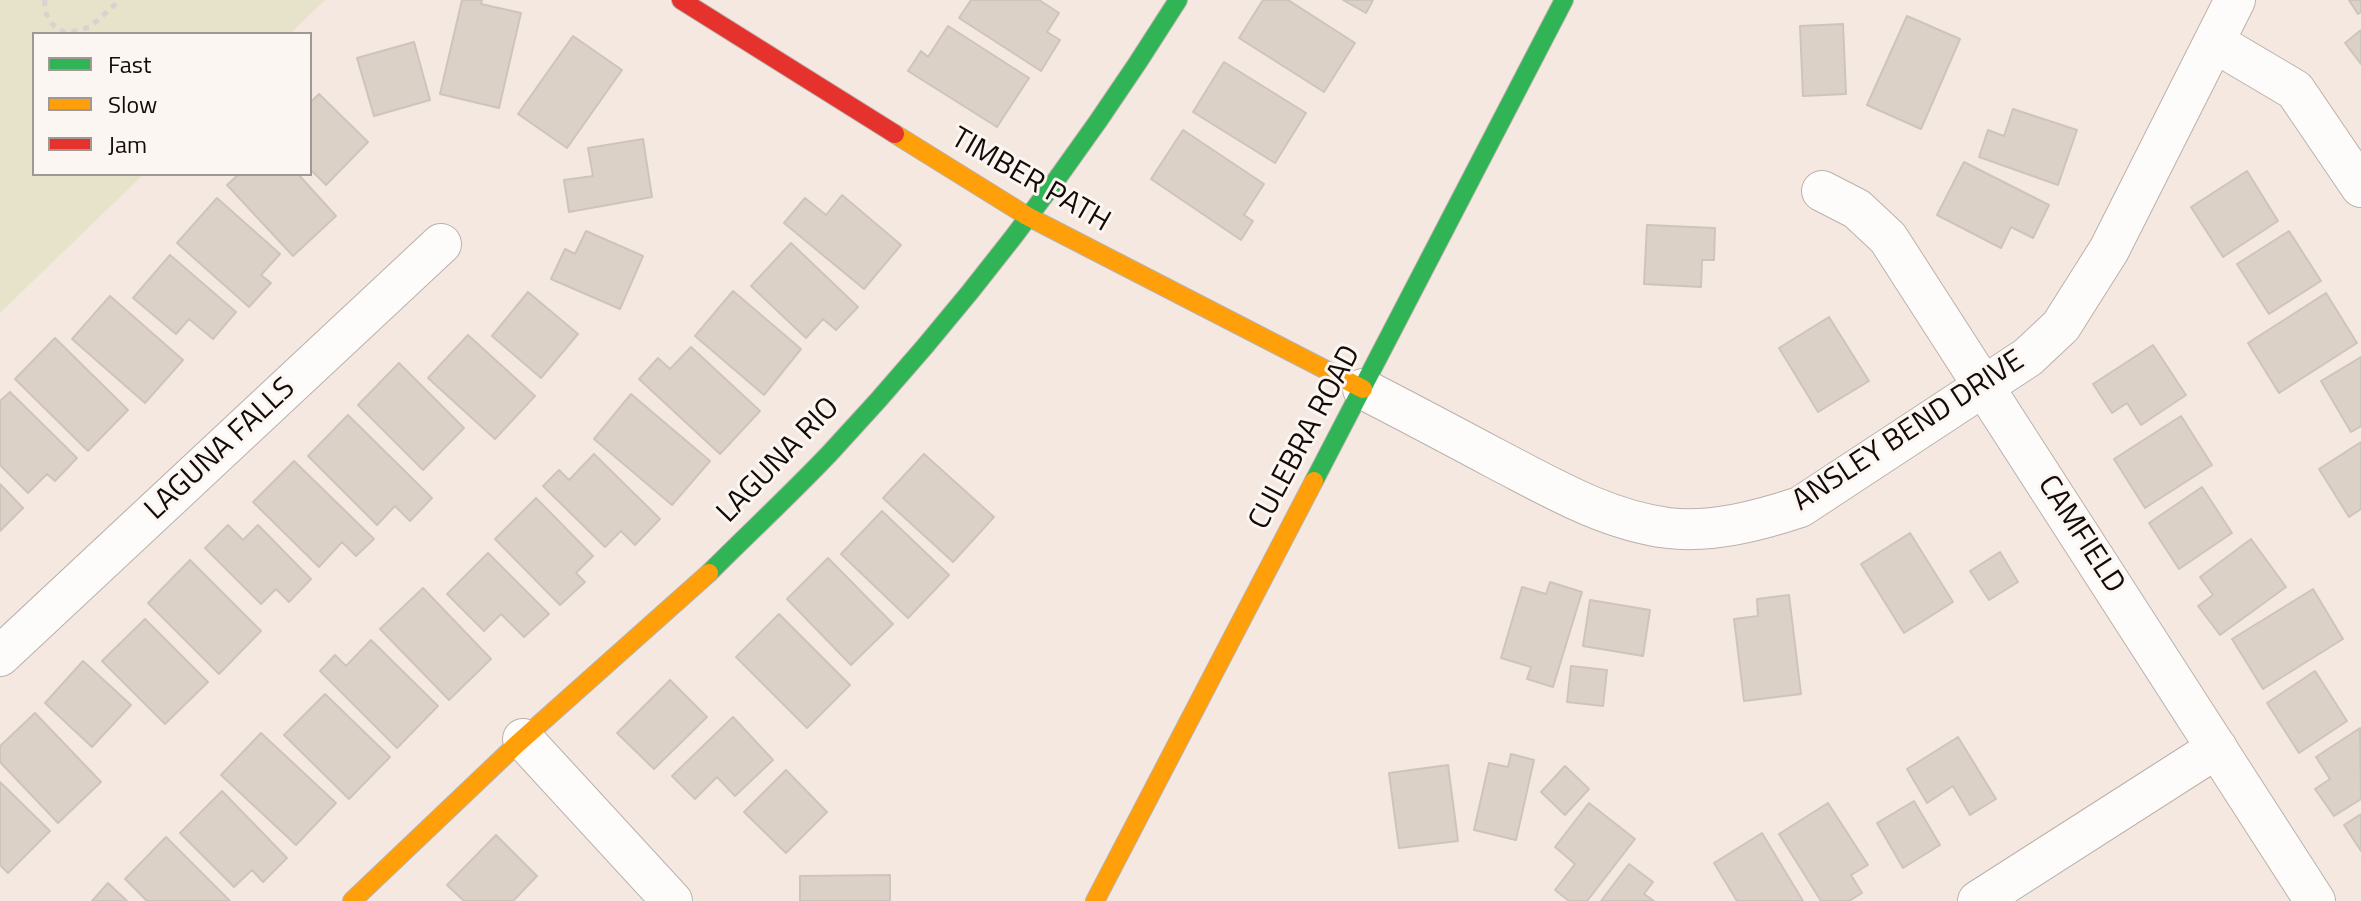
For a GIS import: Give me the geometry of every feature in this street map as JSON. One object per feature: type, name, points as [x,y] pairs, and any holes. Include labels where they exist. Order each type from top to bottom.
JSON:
[{"type":"street","name":"TIMBER PATH","points":[[681,0],[1027,216],[1363,389]]},
{"type":"street","name":"LAGUNA RIO","points":[[352,901],[523,739],[698,583],[830,453],[972,289],[1133,72],[1178,0]]},
{"type":"street","name":"CULEBRA ROAD","points":[[1095,901],[1564,0]]},
{"type":"street","name":"ANSLEY BEND DRIVE","points":[[1363,389],[1576,500],[1613,515],[1668,528],[1698,529],[1761,520],[1800,507],[1985,387],[2061,326],[2085,292],[2235,0]]},
{"type":"street","points":[[2214,42],[2295,90],[2361,187]]},
{"type":"street","name":"CAMFIELD","points":[[1822,191],[1857,209],[1888,238],[2315,901]]},
{"type":"street","name":"LAGUNA FALLS","points":[[0,656],[441,244]]},
{"type":"street","points":[[523,739],[672,901]]},
{"type":"street","points":[[1978,901],[2217,748]]},
{"type":"path","points":[[45,0],[45,14],[57,29],[64,32]]},
{"type":"path","points":[[71,32],[90,27],[120,0]]},
{"type":"shaded area","points":[[0,0],[325,0],[292,32],[32,32],[32,176],[142,176],[0,313]]},
{"type":"building","points":[[462,0],[482,0],[481,4],[521,13],[499,108],[440,94]]},
{"type":"building","points":[[971,0],[1039,0],[1059,13],[1047,32],[1060,40],[1041,71],[959,18]]},
{"type":"building","points":[[1263,0],[1288,0],[1355,43],[1324,92],[1239,38]]},
{"type":"building","points":[[1343,0],[1373,0],[1366,13]]},
{"type":"building","points":[[2349,0],[2361,0],[2361,12],[2358,14]]},
{"type":"building","points":[[1907,16],[1960,39],[1921,129],[1867,105]]},
{"type":"building","points":[[1843,24],[1846,94],[1803,96],[1800,26]]},
{"type":"building","points":[[948,26],[1029,78],[997,127],[908,71],[921,51],[928,57]]},
{"type":"building","points":[[2361,30],[2361,64],[2345,43]]},
{"type":"building","points":[[573,36],[622,70],[567,148],[518,114]]},
{"type":"building","points":[[414,42],[430,100],[374,116],[357,58]]},
{"type":"building","points":[[1224,62],[1306,113],[1275,163],[1193,112]]},
{"type":"building","points":[[319,94],[368,142],[326,185],[312,171],[312,101]]},
{"type":"building","points":[[2013,109],[2077,130],[2058,185],[1979,157],[1988,130],[2004,136]]},
{"type":"building","points":[[1183,130],[1264,184],[1244,215],[1253,221],[1241,240],[1151,179]]},
{"type":"building","points":[[643,139],[652,197],[569,212],[564,180],[593,176],[588,148]]},
{"type":"building","points":[[1964,162],[2049,205],[2033,238],[2011,227],[2001,248],[1937,215]]},
{"type":"building","points":[[2247,171],[2278,221],[2223,257],[2191,207]]},
{"type":"building","points":[[237,176],[300,176],[336,216],[293,256],[227,185]]},
{"type":"building","points":[[842,195],[901,245],[864,289],[784,223],[805,198],[826,215]]},
{"type":"building","points":[[217,198],[280,254],[261,275],[271,283],[249,307],[177,243]]},
{"type":"building","points":[[1647,225],[1715,228],[1714,260],[1702,260],[1701,287],[1644,284]]},
{"type":"building","points":[[586,231],[643,256],[620,309],[551,279],[565,249],[575,254]]},
{"type":"building","points":[[2289,231],[2321,281],[2269,314],[2237,264]]},
{"type":"building","points":[[791,243],[858,307],[836,330],[823,319],[806,338],[751,286]]},
{"type":"building","points":[[170,255],[236,312],[213,339],[189,319],[176,334],[133,298]]},
{"type":"building","points":[[733,291],[801,349],[764,395],[695,336]]},
{"type":"building","points":[[528,292],[578,334],[541,378],[492,336]]},
{"type":"building","points":[[2326,293],[2357,343],[2279,393],[2248,343]]},
{"type":"building","points":[[110,296],[183,360],[145,403],[72,339]]},
{"type":"building","points":[[1829,317],[1869,381],[1818,412],[1779,348]]},
{"type":"building","points":[[468,335],[535,396],[495,439],[428,378]]},
{"type":"building","points":[[55,338],[128,410],[88,451],[15,379]]},
{"type":"building","points":[[2153,345],[2186,395],[2141,425],[2127,403],[2112,413],[2093,384]]},
{"type":"building","points":[[691,347],[760,411],[720,454],[639,379],[658,358],[670,369]]},
{"type":"building","points":[[2361,357],[2361,426],[2351,432],[2321,381]]},
{"type":"building","points":[[399,363],[464,428],[423,470],[358,405]]},
{"type":"building","points":[[10,392],[77,458],[55,481],[47,474],[28,493],[0,465],[0,401]]},
{"type":"building","points":[[631,394],[710,461],[672,505],[594,439]]},
{"type":"building","points":[[348,415],[432,498],[410,521],[395,506],[377,525],[308,456]]},
{"type":"building","points":[[2181,416],[2212,465],[2145,508],[2114,459]]},
{"type":"building","points":[[2361,442],[2361,509],[2349,517],[2319,469]]},
{"type":"building","points":[[594,454],[660,519],[635,545],[621,531],[605,547],[543,486],[559,470],[569,480]]},
{"type":"building","points":[[924,454],[994,517],[953,562],[883,498]]},
{"type":"building","points":[[294,461],[374,539],[356,556],[342,542],[319,567],[253,502]]},
{"type":"building","points":[[0,484],[23,508],[0,531]]},
{"type":"building","points":[[2202,487],[2232,533],[2179,569],[2149,523]]},
{"type":"building","points":[[536,498],[593,556],[576,573],[585,582],[560,605],[495,539]]},
{"type":"building","points":[[882,511],[949,575],[908,618],[841,554]]},
{"type":"building","points":[[228,525],[243,540],[258,525],[311,579],[289,602],[276,589],[261,604],[205,548]]},
{"type":"building","points":[[1910,533],[1953,602],[1904,633],[1861,564]]},
{"type":"building","points":[[2251,539],[2286,587],[2220,635],[2198,606],[2213,595],[2200,577]]},
{"type":"building","points":[[2000,552],[2018,582],[1989,600],[1970,571]]},
{"type":"building","points":[[488,553],[549,614],[524,637],[501,614],[484,631],[447,594]]},
{"type":"building","points":[[828,558],[893,624],[851,665],[787,599]]},
{"type":"building","points":[[190,560],[261,631],[219,674],[148,603]]},
{"type":"building","points":[[1550,582],[1582,592],[1553,687],[1527,679],[1531,667],[1501,658],[1522,587],[1546,594]]},
{"type":"building","points":[[423,588],[491,659],[449,700],[380,629]]},
{"type":"building","points":[[2313,589],[2343,639],[2263,689],[2232,639]]},
{"type":"building","points":[[1789,595],[1801,694],[1744,701],[1734,619],[1758,616],[1757,599]]},
{"type":"building","points":[[1590,600],[1650,610],[1643,656],[1583,646]]},
{"type":"building","points":[[779,614],[850,685],[807,728],[736,657]]},
{"type":"building","points":[[145,619],[208,682],[165,724],[102,661]]},
{"type":"building","points":[[371,640],[438,706],[397,748],[320,671],[335,655],[346,666]]},
{"type":"building","points":[[83,661],[131,705],[92,747],[45,703]]},
{"type":"building","points":[[1571,666],[1607,670],[1603,706],[1567,702]]},
{"type":"building","points":[[2315,671],[2347,721],[2299,753],[2267,703]]},
{"type":"building","points":[[670,680],[707,717],[654,769],[617,733]]},
{"type":"building","points":[[325,694],[390,757],[349,799],[284,735]]},
{"type":"building","points":[[35,713],[101,782],[58,823],[0,762],[0,746]]},
{"type":"building","points":[[733,717],[773,760],[735,796],[717,777],[695,799],[672,776]]},
{"type":"building","points":[[2360,728],[2361,799],[2334,816],[2315,789],[2330,779],[2316,757]]},
{"type":"building","points":[[261,733],[336,803],[296,845],[221,775]]},
{"type":"building","points":[[1958,737],[1996,799],[1970,815],[1953,786],[1927,803],[1907,769]]},
{"type":"building","points":[[1511,754],[1534,760],[1516,840],[1474,830],[1489,763],[1508,767]]},
{"type":"building","points":[[1448,765],[1458,841],[1399,848],[1389,773]]},
{"type":"building","points":[[1565,766],[1589,789],[1565,815],[1541,792]]},
{"type":"building","points":[[786,770],[827,812],[786,853],[744,812]]},
{"type":"building","points":[[0,782],[50,831],[8,873],[0,865]]},
{"type":"building","points":[[222,791],[287,858],[263,882],[252,870],[234,887],[180,833]]},
{"type":"building","points":[[1914,801],[1940,845],[1903,868],[1877,823]]},
{"type":"building","points":[[1589,803],[1635,839],[1587,901],[1569,901],[1555,890],[1575,864],[1555,847]]},
{"type":"building","points":[[1828,803],[1868,865],[1851,875],[1862,893],[1849,901],[1821,901],[1779,834]]},
{"type":"building","points":[[2361,814],[2361,851],[2344,825]]},
{"type":"building","points":[[1762,833],[1803,901],[1737,901],[1714,863]]},
{"type":"building","points":[[496,835],[537,876],[513,901],[464,901],[447,885]]},
{"type":"building","points":[[166,837],[230,901],[147,901],[125,879]]},
{"type":"building","points":[[1629,864],[1653,882],[1644,894],[1654,901],[1601,901]]},
{"type":"building","points":[[890,875],[890,901],[800,901],[800,876]]},
{"type":"building","points":[[108,883],[127,901],[92,901]]},
{"type":"traffic: fast","points":[[709,573],[830,453],[925,346],[1058,177],[1178,0]]},
{"type":"traffic: fast","points":[[1314,481],[1564,0]]},
{"type":"traffic: slow","points":[[895,134],[1027,216],[1363,389]]},
{"type":"traffic: slow","points":[[1095,901],[1314,481]]},
{"type":"traffic: slow","points":[[352,901],[516,745],[709,573]]},
{"type":"traffic: jam","points":[[681,0],[895,134]]}]
